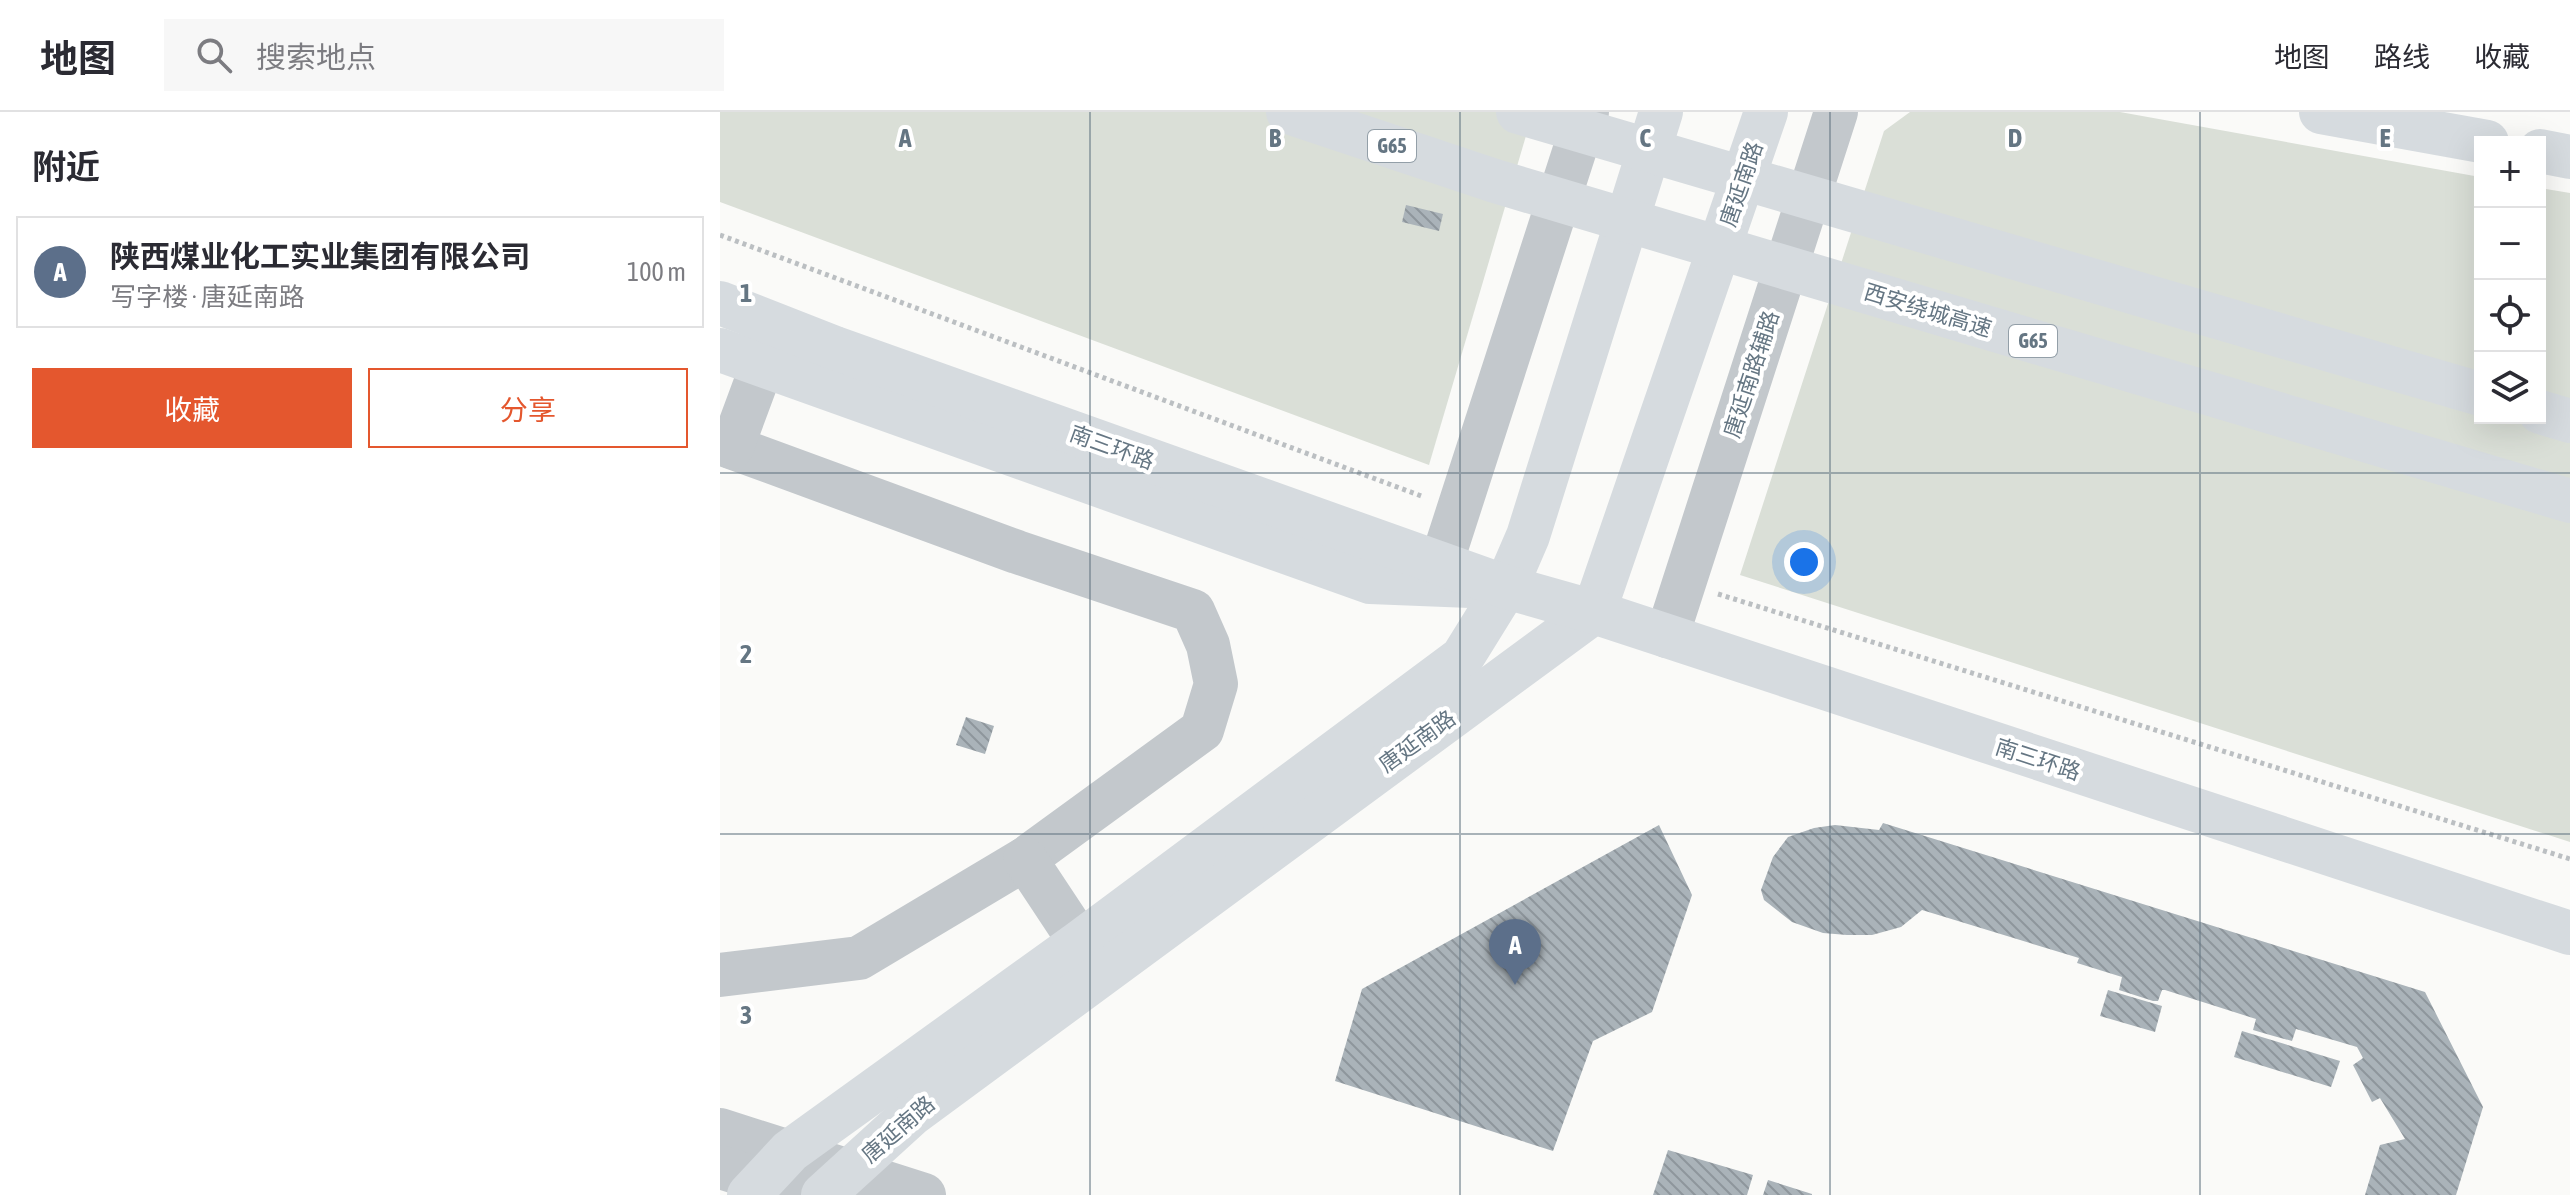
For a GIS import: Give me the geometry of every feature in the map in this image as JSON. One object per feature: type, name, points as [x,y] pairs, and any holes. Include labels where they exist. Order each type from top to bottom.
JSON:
[{"type":"main road","name":"西安绕城高速","points":[[1288,112],[1525,190],[2570,501]]},
{"type":"main road","points":[[1518,112],[2474,392]]},
{"type":"main road","name":"唐延南路","points":[[768,1175],[1462,658],[1506,587],[1528,536],[1661,112]]},
{"type":"main road","name":"唐延南路","points":[[836,1184],[912,1114],[1594,612],[1766,112]]},
{"type":"main road","points":[[2321,112],[2474,140]]},
{"type":"main road","points":[[2546,152],[2570,157]]},
{"type":"main road","name":"南三环路","points":[[720,303],[835,348],[1506,587],[1594,612],[2570,933]]},
{"type":"main road","name":"南三环路","points":[[720,350],[1370,582],[1506,587]]},
{"type":"main road","points":[[2546,414],[2570,421]]},
{"type":"street","points":[[1441,564],[1587,112]]},
{"type":"street","name":"唐延南路辅路","points":[[1667,636],[1836,112]]},
{"type":"street","points":[[720,975],[859,958],[1025,859],[1202,730],[1216,684],[1208,645],[1193,611],[1017,552],[726,445],[762,366]]},
{"type":"street","points":[[1025,859],[1080,942]]},
{"type":"street","points":[[720,1130],[768,1175],[810,1195]]},
{"type":"street","points":[[720,1167],[924,1195]]},
{"type":"shaded area","points":[[720,112],[1533,112],[1429,465],[720,202]]},
{"type":"shaded area","points":[[1910,112],[2120,112],[2474,176],[2474,424],[2546,424],[2546,189],[2570,193],[2570,842],[1740,575],[1884,131]]},
{"type":"building","points":[[1406,205],[1443,214],[1439,231],[1402,222]]},
{"type":"building","points":[[966,717],[994,726],[985,754],[956,745]]},
{"type":"building","points":[[1883,823],[2425,992],[2483,1107],[2456,1195],[2365,1195],[2380,1145],[2405,1139],[2380,1098],[2372,1102],[2353,1065],[2363,1058],[2357,1047],[2296,1029],[2292,1041],[2253,1030],[2256,1019],[2165,990],[2162,990],[2158,1001],[2153,1001],[2119,990],[2122,977],[2077,963],[2079,958],[1922,910],[1901,927],[1872,935],[1847,935],[1823,933],[1792,922],[1764,900],[1761,890],[1773,857],[1788,837],[1835,825],[1879,830]]},
{"type":"building","points":[[1659,825],[1692,895],[1652,1012],[1593,1041],[1553,1151],[1335,1081],[1362,989]]},
{"type":"building","points":[[2108,990],[2162,1006],[2155,1032],[2100,1016]]},
{"type":"building","points":[[2242,1031],[2340,1061],[2331,1087],[2234,1057]]},
{"type":"building","points":[[1668,1150],[1753,1175],[1747,1195],[1653,1195]]},
{"type":"building","points":[[1768,1180],[1812,1194],[1812,1195],[1763,1195]]},
{"type":"place","name":"陕西煤业化工实业集团有限公司","points":[[1515,985]]}]
